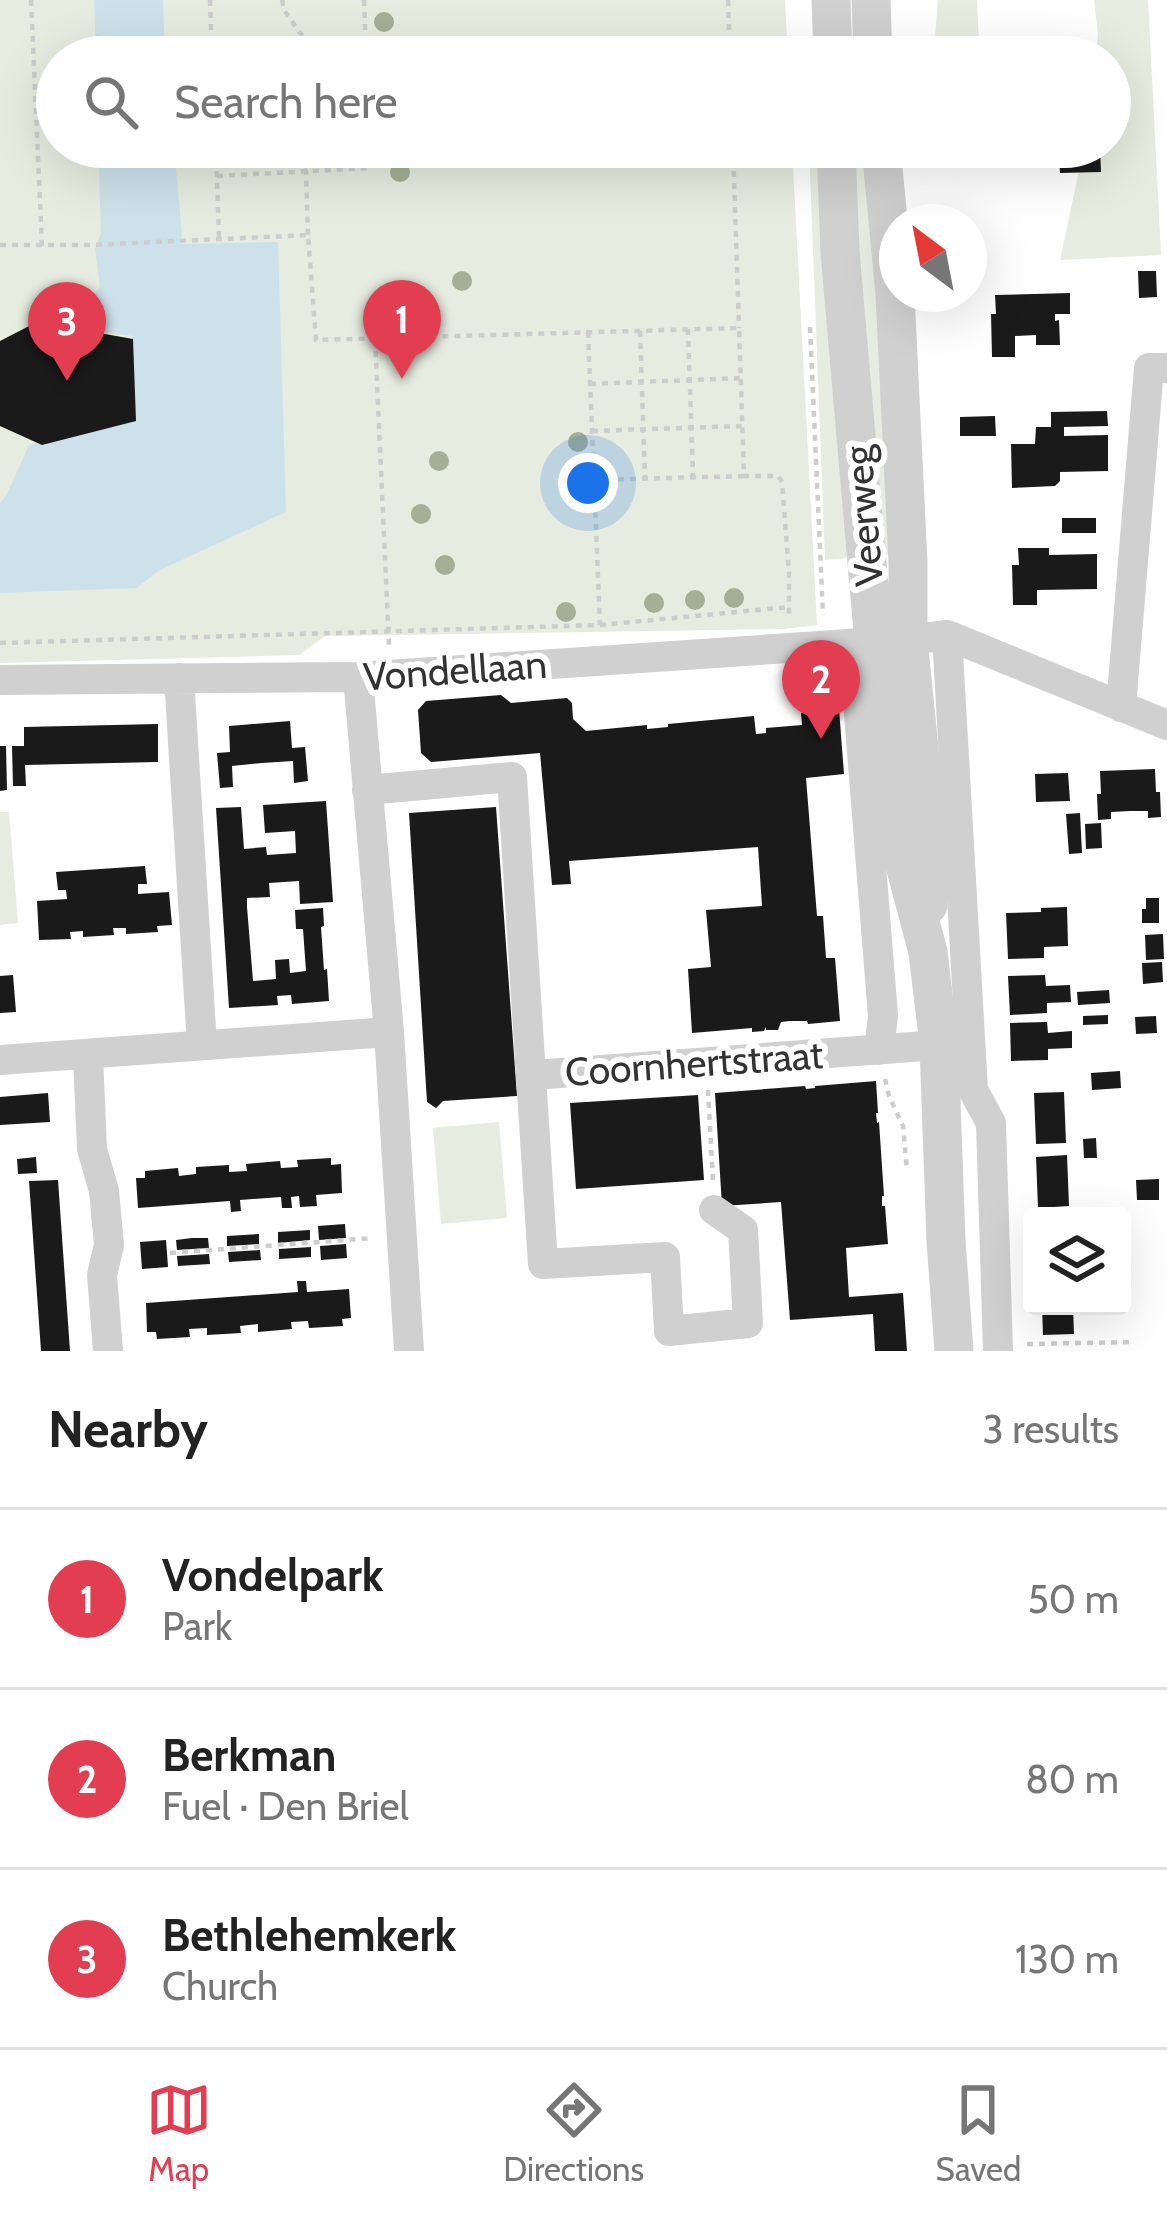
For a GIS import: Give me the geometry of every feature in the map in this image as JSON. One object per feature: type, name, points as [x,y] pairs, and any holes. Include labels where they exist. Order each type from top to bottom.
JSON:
[{"type":"street","points":[[831,0],[832,36]]},
{"type":"street","points":[[871,0],[872,36]]},
{"type":"street","name":"Veerweg","points":[[837,168],[840,252],[893,640],[929,846],[928,952],[939,1045],[954,1351]]},
{"type":"street","name":"Veerweg","points":[[883,168],[895,294],[908,562],[893,640],[973,1090],[991,1123],[998,1348]]},
{"type":"street","points":[[1121,707],[1149,368],[1167,368]]},
{"type":"street","points":[[879,1050],[883,1016],[857,689],[893,640],[1167,725]]},
{"type":"street","name":"Vondellaan","points":[[0,680],[390,675],[893,640]]},
{"type":"street","points":[[358,676],[389,1032],[409,1351]]},
{"type":"street","points":[[178,678],[202,1045]]},
{"type":"street","name":"Coornhertstraat","points":[[367,790],[512,777],[533,1075],[939,1045]]},
{"type":"street","points":[[0,1060],[389,1032]]},
{"type":"street","points":[[88,1055],[92,1149],[104,1191],[109,1245],[102,1275],[108,1351]]},
{"type":"street","points":[[533,1075],[543,1264],[665,1257],[669,1330],[748,1323],[743,1230],[714,1210]]},
{"type":"path","points":[[31,0],[36,112]]},
{"type":"path","points":[[210,0],[211,36]]},
{"type":"path","points":[[283,0],[284,10],[302,36]]},
{"type":"path","points":[[364,0],[365,36]]},
{"type":"path","points":[[728,0],[729,36]]},
{"type":"path","points":[[39,168],[42,246]]},
{"type":"path","points":[[217,168],[220,238]]},
{"type":"path","points":[[304,168],[316,340],[739,328]]},
{"type":"path","points":[[217,176],[370,168]]},
{"type":"path","points":[[734,168],[744,476]]},
{"type":"path","points":[[0,245],[308,235]]},
{"type":"path","name":"Veerweg","points":[[809,311],[823,622],[893,640]]},
{"type":"path","points":[[688,329],[693,478]]},
{"type":"path","points":[[640,331],[645,479]]},
{"type":"path","points":[[588,332],[600,625]]},
{"type":"path","points":[[375,339],[390,675]]},
{"type":"path","points":[[590,384],[741,378]]},
{"type":"path","points":[[592,431],[742,426]]},
{"type":"path","points":[[594,481],[778,476],[789,573],[788,647]]},
{"type":"path","points":[[0,643],[600,625],[789,607]]},
{"type":"path","points":[[879,1050],[889,1096],[903,1126],[907,1171]]},
{"type":"path","points":[[707,1062],[714,1210]]},
{"type":"path","points":[[170,1253],[402,1236]]},
{"type":"path","points":[[998,1348],[1135,1342]]},
{"type":"shaded area","points":[[0,0],[785,0],[787,36],[36,36],[36,168],[793,168],[817,625],[325,636],[299,655],[0,663]]},
{"type":"shaded area","points":[[938,0],[977,0],[979,36],[935,36]]},
{"type":"shaded area","points":[[1094,0],[1148,0],[1161,255],[1060,260],[1080,168],[1131,168],[1131,36],[1098,34]]},
{"type":"shaded area","points":[[810,168],[831,168],[859,557],[825,560]]},
{"type":"shaded area","points":[[846,168],[875,168],[879,312],[884,312],[899,554],[874,556]]},
{"type":"shaded area","points":[[0,812],[9,812],[18,923],[0,925]]},
{"type":"shaded area","points":[[499,1122],[507,1218],[441,1224],[433,1128]]},
{"type":"water","points":[[94,0],[163,0],[164,36],[95,36]]},
{"type":"water","points":[[99,168],[176,168],[179,244],[278,242],[286,512],[158,571],[137,588],[0,593],[0,503],[29,445],[135,420],[132,336],[68,327],[100,287],[95,249],[101,233]]},
{"type":"building","points":[[1060,168],[1101,168],[1101,172],[1060,173]]},
{"type":"building","points":[[1138,271],[1156,271],[1157,297],[1139,298]]},
{"type":"building","points":[[1070,293],[1070,314],[1055,314],[1060,345],[1036,345],[1036,335],[1015,336],[1015,357],[992,357],[995,295]]},
{"type":"building","points":[[37,322],[133,339],[136,421],[42,445],[0,426],[0,341]]},
{"type":"building","points":[[1107,411],[1108,426],[1064,427],[1064,436],[1108,435],[1108,471],[1060,472],[1055,486],[1012,488],[1011,444],[1035,444],[1036,427],[1051,427],[1051,412]]},
{"type":"building","points":[[995,416],[996,436],[960,436],[960,417]]},
{"type":"building","points":[[1062,518],[1096,518],[1096,533],[1062,533]]},
{"type":"building","points":[[1018,548],[1049,548],[1049,555],[1097,554],[1097,589],[1037,590],[1037,605],[1013,605],[1012,565],[1019,565]]},
{"type":"building","points":[[501,695],[511,703],[567,698],[573,719],[586,731],[754,716],[756,734],[766,733],[766,728],[802,725],[801,713],[839,709],[844,774],[806,778],[817,916],[823,916],[826,958],[835,958],[840,1021],[790,1021],[781,1022],[778,1030],[692,1033],[688,969],[711,967],[706,910],[762,906],[758,847],[569,861],[571,884],[552,885],[540,753],[431,762],[421,753],[418,710],[426,701]]},
{"type":"building","points":[[290,721],[292,748],[305,747],[308,781],[294,783],[293,761],[262,763],[232,766],[233,787],[220,788],[217,753],[230,752],[229,726]]},
{"type":"building","points":[[158,724],[158,762],[25,765],[26,786],[13,786],[12,746],[24,746],[24,727]]},
{"type":"building","points":[[0,746],[6,746],[7,790],[0,791]]},
{"type":"building","points":[[1155,769],[1161,817],[1130,811],[1111,812],[1111,819],[1098,820],[1100,771]]},
{"type":"building","points":[[1068,773],[1070,801],[1036,802],[1035,774]]},
{"type":"building","points":[[326,801],[333,902],[300,904],[299,881],[269,883],[270,897],[247,898],[247,907],[253,981],[276,979],[275,960],[289,959],[290,973],[306,971],[303,929],[296,929],[295,910],[323,908],[329,1001],[292,1004],[291,995],[277,996],[278,1005],[229,1008],[216,808],[241,807],[244,849],[266,847],[267,855],[296,853],[295,831],[265,833],[263,805]]},
{"type":"building","points":[[496,807],[517,1096],[443,1101],[436,1108],[427,1102],[409,813]]},
{"type":"building","points":[[1080,813],[1082,853],[1069,854],[1066,814]]},
{"type":"building","points":[[1101,823],[1102,848],[1086,849],[1085,824]]},
{"type":"building","points":[[145,866],[147,884],[138,884],[138,894],[169,892],[172,925],[157,926],[158,932],[126,934],[126,928],[113,928],[114,935],[83,937],[83,931],[70,932],[71,939],[39,940],[37,901],[67,899],[66,890],[58,890],[56,872]]},
{"type":"building","points":[[1146,898],[1159,898],[1159,923],[1142,923]]},
{"type":"building","points":[[1067,907],[1068,946],[1044,947],[1044,958],[1008,959],[1006,913]]},
{"type":"building","points":[[1163,934],[1164,959],[1146,960],[1145,935]]},
{"type":"building","points":[[1162,962],[1163,982],[1143,984],[1142,963]]},
{"type":"building","points":[[13,975],[16,1012],[0,1013],[0,976]]},
{"type":"building","points":[[1045,975],[1046,986],[1070,985],[1071,1002],[1047,1003],[1047,1013],[1010,1015],[1008,976]]},
{"type":"building","points":[[1109,990],[1110,1003],[1078,1005],[1077,992]]},
{"type":"building","points":[[1108,1015],[1108,1024],[1083,1025],[1083,1016]]},
{"type":"building","points":[[1156,1016],[1157,1033],[1136,1034],[1135,1017]]},
{"type":"building","points":[[1047,1022],[1048,1033],[1072,1031],[1072,1048],[1048,1049],[1048,1060],[1011,1061],[1010,1023]]},
{"type":"building","points":[[1120,1071],[1121,1088],[1092,1090],[1091,1073]]},
{"type":"building","points":[[876,1081],[888,1244],[846,1248],[849,1297],[903,1293],[907,1351],[875,1351],[873,1314],[790,1320],[781,1202],[722,1206],[715,1093]]},
{"type":"building","points":[[1064,1092],[1066,1143],[1036,1144],[1034,1093]]},
{"type":"building","points":[[48,1093],[50,1122],[0,1125],[0,1097]]},
{"type":"building","points":[[698,1095],[704,1180],[576,1189],[570,1103]]},
{"type":"building","points":[[1096,1138],[1097,1158],[1084,1158],[1083,1139]]},
{"type":"building","points":[[1067,1155],[1069,1206],[1038,1207],[1036,1157]]},
{"type":"building","points":[[36,1157],[37,1173],[18,1174],[17,1159]]},
{"type":"building","points":[[331,1158],[331,1165],[341,1164],[342,1193],[316,1195],[317,1206],[300,1207],[299,1196],[291,1197],[292,1208],[282,1208],[281,1197],[240,1200],[241,1211],[231,1212],[230,1201],[138,1208],[136,1178],[145,1178],[145,1171],[178,1168],[179,1176],[196,1174],[196,1167],[229,1165],[229,1172],[247,1171],[246,1164],[280,1161],[281,1168],[298,1167],[297,1160]]},
{"type":"building","points":[[1159,1179],[1159,1200],[1137,1200],[1136,1180]]},
{"type":"building","points":[[58,1180],[70,1351],[41,1351],[29,1181]]},
{"type":"building","points":[[345,1224],[346,1238],[319,1240],[318,1226]]},
{"type":"building","points":[[310,1230],[310,1240],[278,1243],[278,1232]]},
{"type":"building","points":[[259,1234],[259,1244],[227,1246],[227,1236]]},
{"type":"building","points":[[208,1238],[209,1248],[177,1250],[176,1240]]},
{"type":"building","points":[[166,1240],[168,1267],[142,1269],[140,1242]]},
{"type":"building","points":[[346,1244],[347,1258],[321,1260],[320,1246]]},
{"type":"building","points":[[311,1247],[311,1257],[279,1259],[279,1249]]},
{"type":"building","points":[[260,1250],[261,1260],[229,1262],[228,1252]]},
{"type":"building","points":[[209,1254],[210,1264],[178,1266],[177,1256]]},
{"type":"building","points":[[297,1281],[306,1281],[307,1292],[349,1289],[351,1318],[342,1319],[343,1326],[309,1328],[308,1321],[291,1322],[292,1329],[258,1332],[258,1324],[240,1326],[241,1333],[207,1335],[207,1328],[189,1329],[190,1337],[157,1339],[156,1332],[147,1332],[146,1303],[298,1292]]},
{"type":"building","points":[[1042,1315],[1073,1315],[1074,1334],[1043,1335]]},
{"type":"place","name":"Vondelpark","points":[[402,379]]},
{"type":"place","name":"Bethlehemkerk","points":[[67,381]]},
{"type":"place","name":"Berkman","points":[[821,739]]}]
